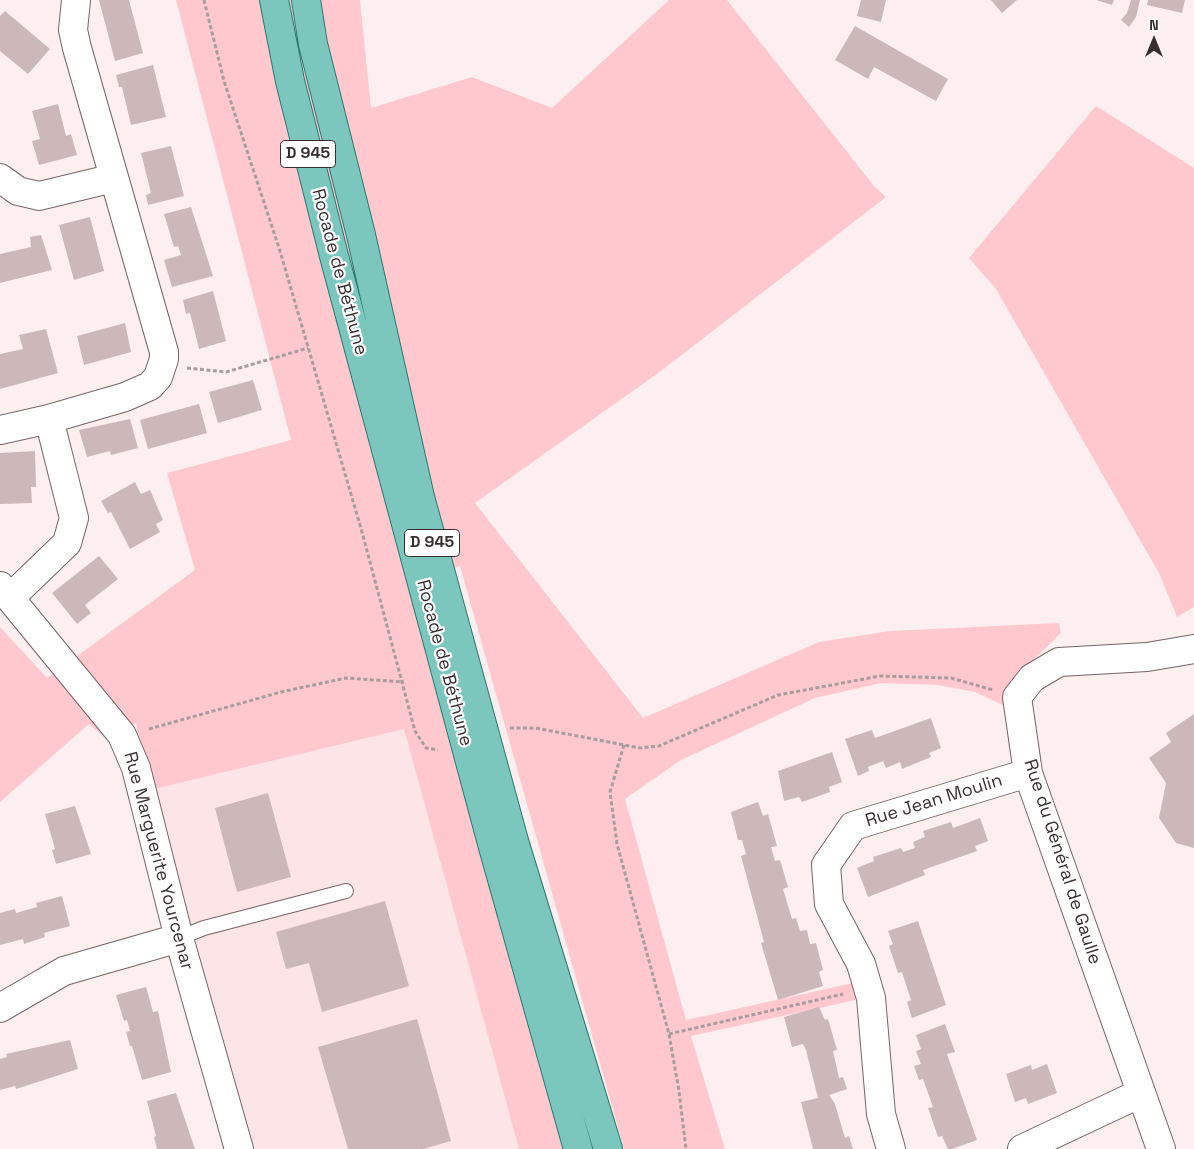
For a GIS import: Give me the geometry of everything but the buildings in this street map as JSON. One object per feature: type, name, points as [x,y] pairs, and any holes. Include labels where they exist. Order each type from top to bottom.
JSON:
[{"type":"main road","name":"Rocade de Béthune","points":[[274,0],[290,81],[334,256],[493,847],[578,1149]]},
{"type":"main road","name":"Rocade de Béthune","points":[[306,0],[313,44],[361,235],[420,497],[514,841],[608,1149]]},
{"type":"street","points":[[0,430],[48,419],[125,397],[150,386],[158,377],[162,366],[164,352],[73,30],[76,0]]},
{"type":"street","points":[[0,178],[18,191],[39,196],[114,178]]},
{"type":"street","name":"Rue Marguerite Yourcenar","points":[[48,419],[74,518],[68,543],[6,592],[122,736],[138,776],[179,938],[239,1149]]},
{"type":"street","points":[[1017,698],[1032,678],[1059,662],[1147,658],[1194,649]]},
{"type":"street","name":"Rue du Général de Gaulle","points":[[1017,698],[1028,773],[1161,1149]]},
{"type":"street","name":"Rue Jean Moulin","points":[[891,1149],[881,1114],[871,998],[861,964],[829,904],[826,865],[853,826],[1028,773]]},
{"type":"street","points":[[0,1008],[64,971],[179,938]]},
{"type":"street","points":[[1022,1149],[1141,1093]]},
{"type":"lane","points":[[179,938],[204,928],[346,891]]},
{"type":"path","points":[[204,0],[224,81],[280,251],[404,682],[416,730],[426,748],[438,750]]},
{"type":"path","points":[[162,366],[226,372],[308,348]]},
{"type":"path","points":[[507,728],[536,728],[640,748],[659,746],[778,695],[880,676],[951,678],[1017,698]]},
{"type":"path","points":[[122,736],[173,724],[281,692],[346,678],[404,682]]},
{"type":"path","points":[[624,745],[610,792],[617,844],[669,1034],[679,1091],[686,1149]]},
{"type":"path","points":[[669,1034],[868,988]]},
{"type":"shaded area","points":[[176,0],[360,0],[371,108],[472,77],[552,108],[669,0],[727,0],[874,186],[886,197],[661,371],[475,503],[643,718],[819,642],[890,631],[1059,623],[1061,633],[1022,671],[1003,705],[975,692],[938,685],[881,683],[815,698],[681,760],[625,799],[686,1020],[853,983],[855,989],[856,1000],[691,1036],[725,1149],[624,1149],[460,566],[408,583],[545,1047],[562,1149],[519,1149],[404,729],[150,790],[136,723],[102,735],[89,724],[0,802],[0,627],[47,678],[195,570],[167,473],[291,440]]},
{"type":"shaded area","points":[[1096,106],[1194,168],[1194,607],[1177,617],[1159,573],[996,289],[969,258]]},
{"type":"shaded area","points":[[404,728],[519,1149],[244,1149],[150,790]]}]
